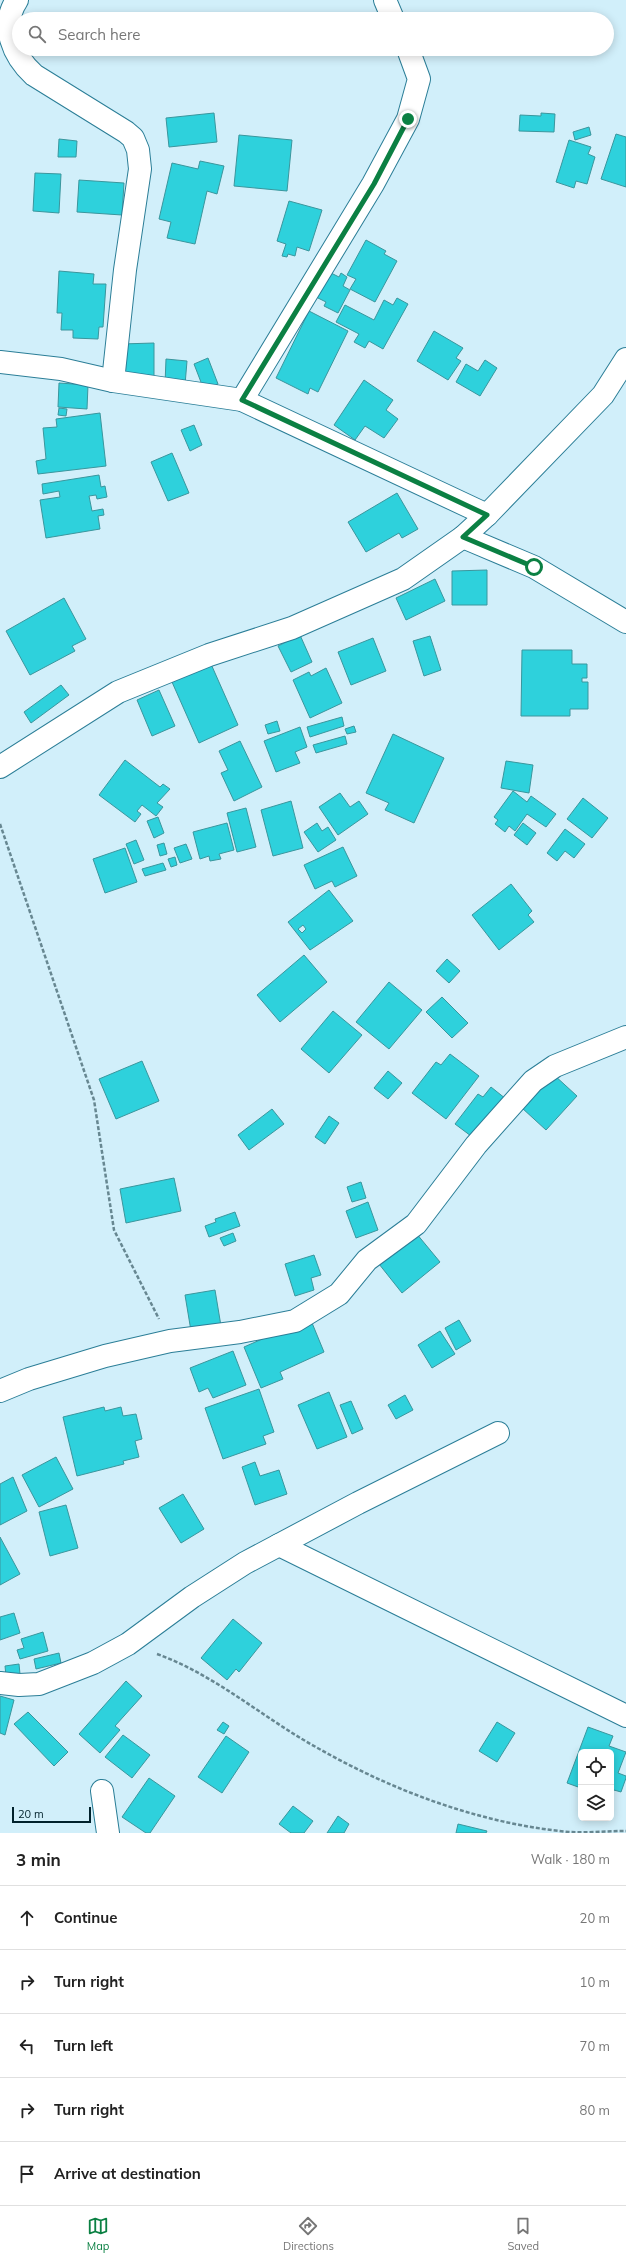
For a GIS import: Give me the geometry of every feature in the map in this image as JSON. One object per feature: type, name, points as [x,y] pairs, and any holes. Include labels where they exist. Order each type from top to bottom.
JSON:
[{"type":"street","points":[[8,49],[8,14],[17,0]]},
{"type":"street","points":[[385,0],[390,12]]},
{"type":"street","points":[[15,56],[34,75],[126,132],[133,138],[138,150],[140,168],[125,270],[113,381]]},
{"type":"street","points":[[242,400],[374,184],[408,119],[419,79],[411,56]]},
{"type":"street","points":[[0,767],[118,692],[209,655],[292,628],[396,582],[463,537],[487,515],[603,395],[626,359]]},
{"type":"street","points":[[0,362],[61,369],[113,381],[242,400],[487,515]]},
{"type":"street","points":[[463,537],[534,567],[626,622]]},
{"type":"street","points":[[0,1391],[30,1379],[105,1356],[170,1341],[240,1332],[295,1321],[340,1294],[367,1260],[416,1224],[476,1145],[533,1081],[555,1066],[626,1037]]},
{"type":"street","points":[[0,1683],[39,1684],[93,1663],[128,1644],[192,1597],[245,1563],[498,1433]]},
{"type":"street","points":[[279,1545],[626,1716]]},
{"type":"street","points":[[102,1791],[108,1833]]},
{"type":"path","points":[[0,824],[94,1100],[114,1230],[170,1341]]},
{"type":"path","points":[[128,1644],[183,1663],[302,1739],[364,1774],[447,1807],[514,1824],[570,1832],[626,1831]]},
{"type":"building","points":[[214,113],[217,142],[169,147],[166,118]]},
{"type":"building","points":[[541,113],[555,114],[554,132],[519,131],[520,115],[541,116]]},
{"type":"building","points":[[589,127],[591,135],[575,140],[573,132]]},
{"type":"building","points":[[616,134],[626,137],[626,187],[601,179]]},
{"type":"building","points":[[239,135],[292,140],[287,191],[234,186]]},
{"type":"building","points":[[59,139],[77,141],[76,157],[58,157]]},
{"type":"building","points":[[569,140],[591,147],[588,154],[595,157],[587,184],[576,181],[574,188],[556,182]]},
{"type":"building","points":[[200,161],[224,166],[217,194],[207,191],[195,244],[167,238],[171,222],[159,219],[172,163],[198,169]]},
{"type":"building","points":[[35,173],[61,174],[59,213],[33,211]]},
{"type":"building","points":[[79,180],[124,183],[122,215],[77,212]]},
{"type":"building","points":[[289,201],[322,210],[309,251],[297,247],[295,256],[288,254],[287,257],[282,256],[286,244],[277,241]]},
{"type":"building","points":[[366,240],[386,251],[384,254],[397,261],[375,302],[350,289],[356,279],[347,275]]},
{"type":"building","points":[[59,271],[94,274],[93,284],[106,284],[103,327],[99,327],[98,339],[73,338],[73,330],[61,330],[62,313],[57,313]]},
{"type":"building","points":[[329,272],[339,277],[341,273],[347,277],[343,286],[350,290],[338,313],[324,306],[326,302],[316,297]]},
{"type":"building","points":[[397,298],[408,304],[383,349],[369,341],[365,348],[354,342],[359,334],[336,322],[345,305],[374,320],[384,300],[393,305]]},
{"type":"building","points":[[309,311],[348,331],[318,392],[310,388],[308,394],[276,378]]},
{"type":"building","points":[[434,331],[463,348],[456,358],[461,361],[448,380],[417,361]]},
{"type":"building","points":[[154,343],[154,378],[121,379],[121,344]]},
{"type":"building","points":[[208,358],[218,384],[204,390],[194,364]]},
{"type":"building","points":[[166,359],[187,361],[185,385],[165,384]]},
{"type":"building","points":[[485,360],[497,368],[480,396],[456,382],[466,364],[478,371]]},
{"type":"building","points":[[364,380],[393,400],[386,410],[398,419],[384,438],[365,426],[355,440],[334,425]]},
{"type":"building","points":[[59,383],[88,385],[87,409],[58,407]]},
{"type":"building","points":[[59,408],[67,409],[66,416],[58,415]]},
{"type":"building","points":[[100,413],[106,466],[38,474],[36,461],[46,459],[43,428],[57,427],[56,419]]},
{"type":"building","points":[[194,425],[202,445],[190,451],[181,430]]},
{"type":"building","points":[[172,453],[189,493],[168,501],[151,462]]},
{"type":"building","points":[[99,475],[101,487],[105,486],[107,497],[97,499],[96,495],[89,496],[92,511],[103,509],[104,515],[98,516],[100,529],[46,538],[40,500],[60,497],[59,491],[43,494],[42,484]]},
{"type":"building","points":[[397,493],[418,529],[402,538],[399,533],[366,552],[348,522]]},
{"type":"building","points":[[487,570],[487,605],[452,605],[452,571]]},
{"type":"building","points":[[435,579],[445,601],[406,620],[396,598]]},
{"type":"building","points":[[64,598],[86,639],[72,646],[75,651],[30,675],[6,631]]},
{"type":"building","points":[[300,635],[312,662],[291,672],[278,646]]},
{"type":"building","points":[[430,636],[441,670],[424,676],[413,641]]},
{"type":"building","points":[[373,638],[386,671],[351,685],[338,652]]},
{"type":"building","points":[[522,650],[572,650],[572,664],[587,664],[587,678],[582,678],[582,682],[588,682],[588,709],[570,709],[570,716],[521,716]]},
{"type":"building","points":[[211,664],[238,725],[199,743],[172,682]]},
{"type":"building","points":[[326,668],[342,703],[310,718],[293,680],[309,672],[311,676]]},
{"type":"building","points":[[61,685],[69,695],[31,723],[24,712]]},
{"type":"building","points":[[159,690],[175,726],[152,736],[137,700]]},
{"type":"building","points":[[342,717],[344,726],[310,737],[307,727]]},
{"type":"building","points":[[277,721],[280,731],[268,734],[265,725]]},
{"type":"building","points":[[354,726],[356,732],[347,734],[345,729]]},
{"type":"building","points":[[300,727],[307,747],[295,752],[300,763],[276,772],[264,741]]},
{"type":"building","points":[[393,734],[444,758],[414,823],[385,810],[389,803],[366,793]]},
{"type":"building","points":[[345,736],[347,744],[316,753],[313,745]]},
{"type":"building","points":[[240,741],[262,787],[234,801],[221,773],[228,770],[219,751]]},
{"type":"building","points":[[125,760],[160,787],[163,784],[170,789],[157,803],[163,807],[156,816],[142,805],[137,811],[141,814],[135,822],[99,795]]},
{"type":"building","points":[[506,761],[533,765],[529,793],[501,788]]},
{"type":"building","points":[[513,791],[527,802],[531,796],[556,814],[546,827],[527,814],[515,831],[509,826],[505,832],[495,824],[498,820],[494,817]]},
{"type":"building","points":[[340,793],[350,807],[359,801],[368,814],[338,835],[319,807]]},
{"type":"building","points":[[583,798],[608,818],[592,838],[567,819]]},
{"type":"building","points":[[291,801],[303,848],[273,856],[261,810]]},
{"type":"building","points":[[246,808],[256,847],[237,852],[227,813]]},
{"type":"building","points":[[158,817],[164,833],[154,838],[147,821]]},
{"type":"building","points":[[227,823],[234,850],[219,854],[221,859],[210,861],[209,856],[200,859],[193,832]]},
{"type":"building","points":[[317,823],[322,831],[328,827],[336,840],[318,852],[304,832]]},
{"type":"building","points":[[523,823],[536,833],[527,845],[514,835]]},
{"type":"building","points":[[565,829],[585,844],[574,858],[565,851],[557,861],[547,853]]},
{"type":"building","points":[[136,840],[144,860],[134,864],[126,844]]},
{"type":"building","points":[[164,843],[167,854],[160,856],[157,845]]},
{"type":"building","points":[[186,844],[192,859],[180,863],[174,848]]},
{"type":"building","points":[[343,847],[357,876],[335,887],[332,881],[315,889],[304,865]]},
{"type":"building","points":[[125,848],[137,882],[105,893],[93,859]]},
{"type":"building","points":[[175,857],[177,865],[171,867],[168,859]]},
{"type":"building","points":[[163,863],[166,870],[145,876],[142,869]]},
{"type":"building","points":[[511,884],[532,911],[528,915],[534,922],[499,950],[472,915]]},
{"type":"building","points":[[329,890],[353,921],[310,950],[288,922]],"holes":[[[303,925],[306,929],[302,933],[298,929]]]},
{"type":"building","points":[[304,955],[327,982],[280,1022],[257,995]]},
{"type":"building","points":[[447,959],[460,971],[449,983],[436,971]]},
{"type":"building","points":[[389,982],[422,1010],[389,1049],[356,1022]]},
{"type":"building","points":[[442,997],[468,1023],[452,1038],[426,1012]]},
{"type":"building","points":[[333,1011],[362,1035],[329,1073],[301,1049]]},
{"type":"building","points":[[450,1054],[479,1076],[446,1119],[412,1093],[436,1062],[441,1065]]},
{"type":"building","points":[[142,1061],[159,1101],[116,1119],[99,1079]]},
{"type":"building","points":[[388,1071],[402,1083],[388,1099],[374,1088]]},
{"type":"building","points":[[553,1074],[577,1096],[546,1130],[522,1108]]},
{"type":"building","points":[[491,1087],[506,1099],[475,1139],[455,1124],[478,1094],[483,1097]]},
{"type":"building","points":[[272,1109],[284,1124],[249,1150],[238,1135]]},
{"type":"building","points":[[329,1116],[339,1123],[325,1144],[315,1137]]},
{"type":"building","points":[[174,1178],[181,1211],[126,1223],[120,1189]]},
{"type":"building","points":[[361,1182],[366,1198],[352,1202],[347,1187]]},
{"type":"building","points":[[368,1202],[378,1230],[356,1238],[346,1211]]},
{"type":"building","points":[[235,1212],[240,1226],[209,1237],[205,1226],[216,1222],[215,1219]]},
{"type":"building","points":[[233,1233],[236,1241],[224,1246],[220,1238]]},
{"type":"building","points":[[416,1233],[440,1262],[402,1293],[379,1264]]},
{"type":"building","points":[[314,1255],[321,1275],[311,1278],[314,1290],[295,1296],[285,1264]]},
{"type":"building","points":[[215,1290],[221,1326],[191,1331],[185,1295]]},
{"type":"building","points":[[310,1318],[324,1352],[280,1372],[283,1379],[261,1388],[244,1347]]},
{"type":"building","points":[[459,1320],[471,1341],[456,1350],[445,1328]]},
{"type":"building","points":[[440,1331],[455,1354],[432,1368],[418,1345]]},
{"type":"building","points":[[233,1351],[246,1385],[213,1398],[208,1388],[199,1392],[190,1368]]},
{"type":"building","points":[[259,1389],[274,1432],[263,1436],[266,1444],[223,1459],[205,1408]]},
{"type":"building","points":[[329,1392],[347,1437],[317,1449],[298,1405]]},
{"type":"building","points":[[405,1395],[413,1410],[396,1419],[388,1405]]},
{"type":"building","points":[[351,1401],[363,1429],[352,1434],[340,1405]]},
{"type":"building","points":[[104,1407],[105,1411],[121,1407],[123,1416],[136,1414],[142,1439],[135,1441],[139,1457],[123,1461],[124,1464],[77,1476],[63,1417]]},
{"type":"building","points":[[56,1457],[73,1489],[39,1507],[22,1475]]},
{"type":"building","points":[[255,1462],[260,1476],[279,1470],[287,1494],[255,1505],[242,1467]]},
{"type":"building","points":[[13,1477],[27,1511],[0,1525],[0,1484]]},
{"type":"building","points":[[183,1494],[204,1529],[181,1543],[159,1508]]},
{"type":"building","points":[[66,1505],[78,1548],[50,1556],[39,1512]]},
{"type":"building","points":[[0,1537],[20,1574],[0,1585]]},
{"type":"building","points":[[14,1613],[20,1633],[0,1640],[0,1617]]},
{"type":"building","points":[[233,1619],[262,1643],[239,1672],[236,1669],[227,1680],[201,1658]]},
{"type":"building","points":[[43,1632],[48,1651],[20,1659],[17,1650],[24,1648],[21,1639]]},
{"type":"building","points":[[59,1653],[61,1663],[36,1669],[34,1659]]},
{"type":"building","points":[[19,1664],[20,1674],[6,1676],[5,1666]]},
{"type":"building","points":[[126,1681],[142,1696],[115,1726],[120,1730],[100,1753],[79,1734]]},
{"type":"building","points":[[0,1696],[14,1700],[5,1735],[0,1733]]},
{"type":"building","points":[[28,1712],[68,1752],[54,1766],[14,1724]]},
{"type":"building","points":[[223,1722],[229,1726],[224,1734],[217,1730]]},
{"type":"building","points":[[497,1722],[515,1733],[497,1762],[479,1751]]},
{"type":"building","points":[[588,1727],[613,1736],[609,1746],[626,1752],[618,1773],[626,1776],[621,1792],[614,1790],[614,1749],[580,1749]]},
{"type":"building","points":[[123,1735],[150,1755],[132,1778],[105,1757]]},
{"type":"building","points":[[226,1736],[249,1752],[222,1793],[198,1777]]},
{"type":"building","points":[[578,1754],[578,1787],[567,1783]]},
{"type":"building","points":[[149,1778],[175,1796],[150,1833],[146,1833],[122,1817]]},
{"type":"building","points":[[293,1806],[313,1821],[304,1833],[291,1833],[279,1824]]},
{"type":"building","points":[[338,1816],[349,1824],[344,1833],[327,1833]]},
{"type":"building","points":[[458,1824],[487,1831],[486,1833],[456,1833]]},
{"type":"route","points":[[408,119],[374,184],[242,400],[487,515],[463,537],[534,567]]}]
